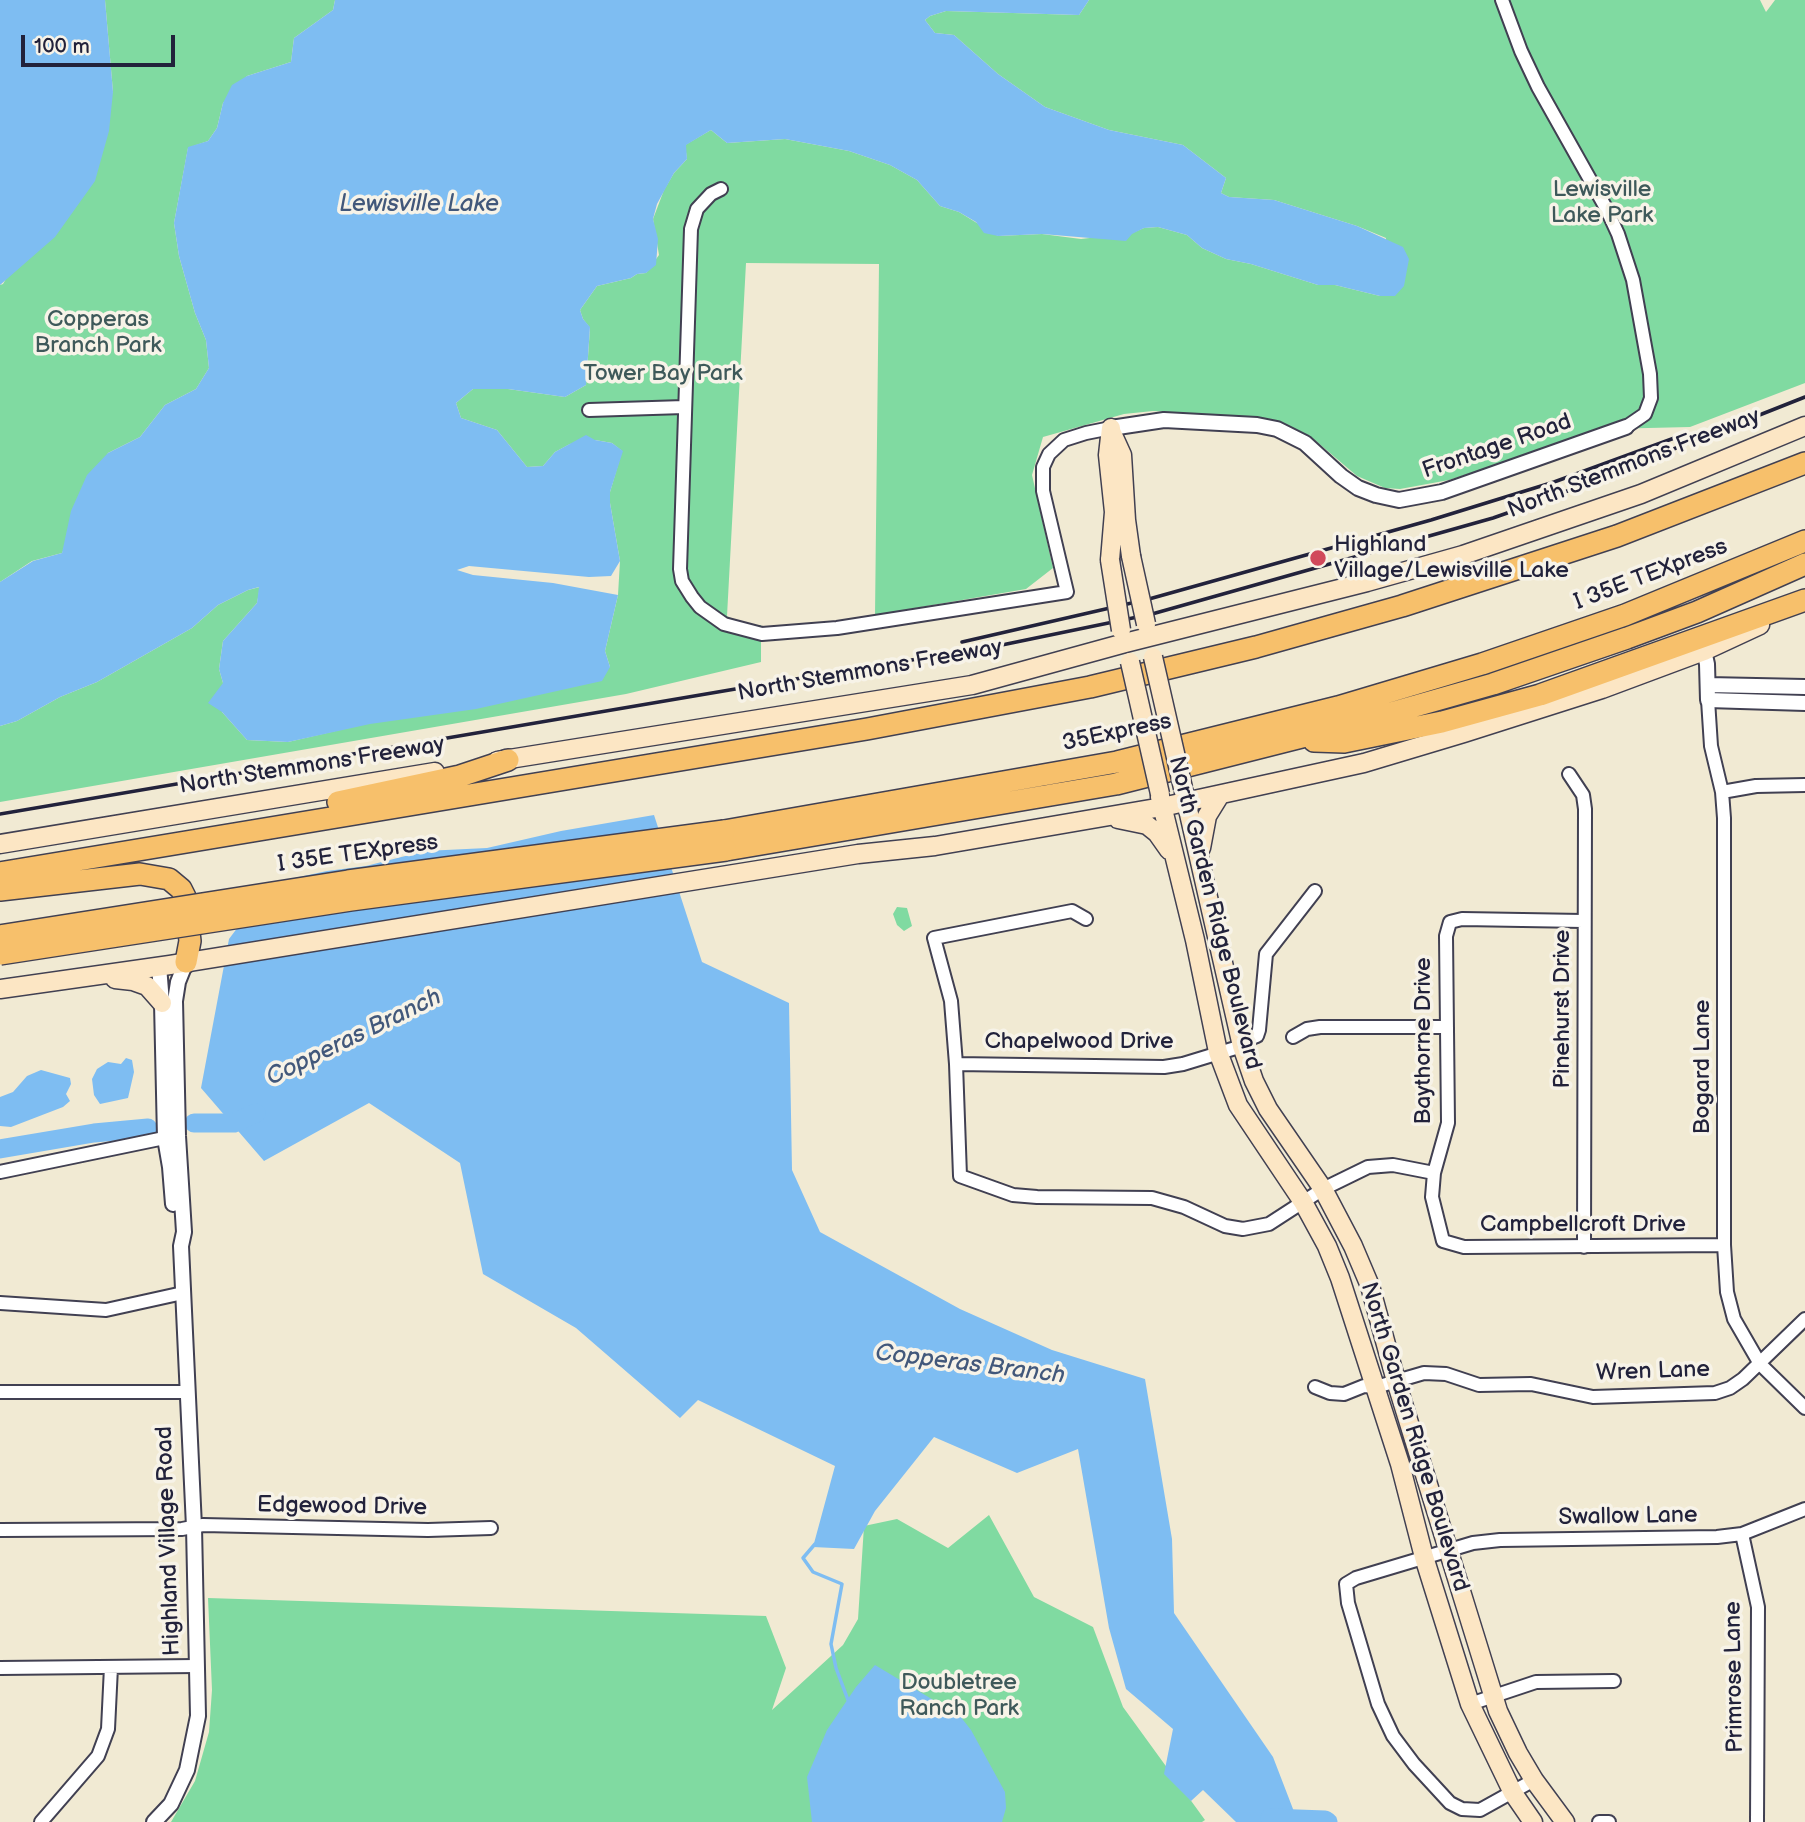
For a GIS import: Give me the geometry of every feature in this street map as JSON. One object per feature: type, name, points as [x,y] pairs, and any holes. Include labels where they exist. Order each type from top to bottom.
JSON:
[{"type":"highway","points":[[0,873],[867,729],[1090,687],[1402,606],[1688,510],[1805,463]]},
{"type":"highway","name":"I 35E TEXpress","points":[[1514,654],[1693,589],[1805,541]]},
{"type":"highway","points":[[0,954],[725,840],[1116,784],[1457,695],[1697,612],[1805,564]]},
{"type":"highway","points":[[1291,740],[1344,742],[1467,715],[1540,695],[1805,602]]},
{"type":"highway","name":"35Express","points":[[725,840],[1117,762],[1338,707],[1514,654]]},
{"type":"highway","points":[[292,823],[315,807],[460,776],[508,760]]},
{"type":"highway","name":"I 35E TEXpress","points":[[0,936],[335,883],[725,840]]},
{"type":"highway","points":[[0,890],[140,874],[169,880],[181,889],[185,897],[190,941],[186,962]]},
{"type":"main road","name":"North Stemmons Freeway","points":[[0,844],[972,685],[1123,637],[1367,582],[1462,555],[1641,494],[1805,426]]},
{"type":"main road","name":"North Garden Ridge Boulevard","points":[[1111,428],[1122,455],[1131,556],[1242,1046],[1260,1096],[1323,1189],[1343,1224],[1370,1286],[1396,1381],[1493,1695],[1509,1734],[1534,1780],[1565,1822]]},
{"type":"main road","name":"North Garden Ridge Boulevard","points":[[1111,428],[1108,455],[1114,512],[1110,561],[1123,637],[1195,940],[1218,1052],[1238,1105],[1303,1202],[1327,1246],[1376,1387],[1400,1464],[1424,1557],[1470,1704],[1513,1793],[1534,1822]]},
{"type":"main road","points":[[0,989],[159,967],[858,853],[935,846],[1108,816],[1185,795],[1220,795],[1364,763],[1602,689],[1704,650],[1805,602]]},
{"type":"main road","points":[[1200,858],[1207,816],[1220,795]]},
{"type":"main road","points":[[1108,816],[1147,825],[1162,838],[1174,858]]},
{"type":"main road","points":[[94,976],[133,981],[147,986],[162,1003]]},
{"type":"street","points":[[1502,0],[1538,88],[1606,208],[1618,234],[1633,280],[1650,374],[1651,398],[1645,414],[1626,427]]},
{"type":"street","points":[[589,410],[684,407],[691,229],[697,209],[710,194],[720,188]]},
{"type":"street","name":"North Stemmons Freeway","points":[[684,407],[680,569],[682,581],[700,607],[724,624],[762,634],[849,626],[1067,592],[1043,491],[1043,467],[1049,454],[1064,440],[1111,428]]},
{"type":"street","name":"Frontage Road","points":[[1111,428],[1164,421],[1257,425],[1277,429],[1306,443],[1358,488],[1399,500],[1442,492],[1626,427]]},
{"type":"street","points":[[1704,650],[1708,700],[1805,703]]},
{"type":"street","points":[[1708,685],[1805,687]]},
{"type":"street","name":"Bogard Lane","points":[[1708,700],[1711,746],[1722,792],[1724,818],[1724,1245],[1727,1292],[1734,1319],[1760,1363],[1805,1408]]},
{"type":"street","name":"Pinehurst Drive","points":[[1569,774],[1583,795],[1585,809],[1584,1247]]},
{"type":"street","points":[[1722,792],[1732,788],[1805,785]]},
{"type":"street","points":[[1242,1046],[1256,1036],[1259,1030],[1266,954],[1315,891]]},
{"type":"street","points":[[1086,919],[1072,911],[934,938],[951,1001],[960,1176],[1013,1195],[1152,1198],[1184,1208],[1225,1226],[1243,1229],[1269,1224],[1323,1189],[1368,1167],[1381,1164],[1434,1173]]},
{"type":"street","name":"Baythorne Drive","points":[[1443,1241],[1432,1196],[1434,1173],[1448,1123],[1446,936],[1450,922],[1462,919],[1583,921]]},
{"type":"street","name":"Highland Village Road","points":[[154,1822],[171,1804],[190,1762],[198,1716],[194,1527],[181,1246],[176,1232],[170,1167],[175,1001],[178,982],[186,962]]},
{"type":"street","name":"Highland Village Road","points":[[159,967],[172,1137]]},
{"type":"street","points":[[1293,1037],[1307,1029],[1320,1027],[1447,1027]]},
{"type":"street","name":"Chapelwood Drive","points":[[956,1064],[1164,1067],[1242,1046]]},
{"type":"street","points":[[0,1172],[172,1137]]},
{"type":"street","name":"Campbellcroft Drive","points":[[1443,1241],[1464,1247],[1724,1245]]},
{"type":"street","points":[[0,1303],[106,1311],[183,1293]]},
{"type":"street","name":"Wren Lane","points":[[1315,1387],[1330,1393],[1344,1394],[1364,1386],[1376,1387],[1424,1373],[1446,1374],[1479,1384],[1538,1385],[1593,1397],[1715,1393],[1730,1388],[1805,1319]]},
{"type":"street","points":[[0,1392],[187,1392]]},
{"type":"street","name":"Swallow Lane","points":[[1513,1793],[1479,1810],[1462,1809],[1450,1802],[1400,1747],[1378,1704],[1348,1603],[1346,1584],[1356,1578],[1448,1549],[1500,1540],[1677,1539],[1742,1534],[1805,1509]]},
{"type":"street","name":"Edgewood Drive","points":[[0,1530],[182,1530],[203,1525],[428,1530],[491,1528]]},
{"type":"street","name":"Primrose Lane","points":[[1742,1534],[1758,1607],[1758,1822]]},
{"type":"street","points":[[0,1668],[197,1666]]},
{"type":"street","points":[[41,1822],[98,1756],[107,1729],[111,1667]]},
{"type":"street","points":[[1470,1704],[1536,1682],[1614,1681]]},
{"type":"street","points":[[1513,1793],[1534,1780]]},
{"type":"street","points":[[1599,1822],[1609,1822]]},
{"type":"green space","name":"Copperas Branch Park","points":[[105,0],[335,0],[333,10],[294,38],[291,62],[247,76],[223,103],[217,128],[208,141],[188,148],[174,223],[179,256],[195,313],[206,340],[209,368],[196,389],[165,405],[140,437],[108,453],[62,553],[32,561],[0,582],[0,285],[113,92]]},
{"type":"green space","name":"Lewisville Lake Park","points":[[1089,0],[1760,0],[1766,12],[1775,0],[1805,0],[1805,383],[1690,427],[1606,429],[1449,480],[1400,489],[1385,488],[1357,476],[1310,436],[1265,418],[1153,411],[1124,414],[1043,437],[1032,475],[1053,568],[1026,589],[875,615],[879,264],[746,263],[727,616],[747,626],[761,625],[761,662],[626,694],[0,802],[0,726],[17,721],[60,697],[97,682],[192,628],[218,605],[260,587],[257,603],[223,641],[219,669],[223,683],[222,712],[247,740],[288,742],[610,667],[605,651],[618,595],[620,561],[610,492],[622,451],[612,443],[595,440],[570,444],[555,452],[543,466],[527,467],[497,430],[461,418],[456,403],[473,389],[508,389],[565,397],[586,385],[590,328],[580,310],[597,286],[646,273],[659,255],[653,219],[664,190],[687,159],[685,145],[711,130],[727,143],[785,139],[849,151],[890,165],[917,180],[940,206],[959,212],[998,236],[1042,234],[1081,239],[1158,227],[1187,235],[1202,248],[1226,259],[1318,285],[1335,285],[1380,296],[1386,238],[1274,200],[1229,197],[1221,193],[1226,178],[1183,145],[1109,130],[1045,107],[998,74],[954,35],[935,33],[925,20],[946,11],[1079,15]]},
{"type":"green space","points":[[897,907],[907,908],[912,926],[904,931],[897,925],[893,914]]},
{"type":"green space","name":"Doubletree Ranch Park","points":[[989,1515],[1034,1597],[1093,1627],[1123,1707],[1205,1820],[171,1822],[195,1781],[209,1732],[212,1690],[208,1598],[766,1616],[786,1668],[772,1710],[843,1645],[858,1619],[864,1526],[897,1519],[948,1548]]},
{"type":"water","points":[[0,0],[105,0],[113,92],[109,131],[95,181],[55,237],[0,285]]},
{"type":"water","name":"Lewisville Lake","points":[[335,0],[1089,0],[1079,15],[946,11],[925,20],[935,33],[954,35],[998,74],[1045,107],[1109,130],[1183,145],[1226,178],[1221,193],[1229,197],[1274,200],[1357,226],[1403,247],[1409,259],[1404,286],[1395,296],[1380,296],[1335,285],[1318,285],[1226,259],[1202,248],[1187,235],[1158,227],[1144,228],[1132,234],[1126,241],[1042,234],[998,236],[984,233],[976,222],[959,212],[940,206],[917,180],[890,165],[849,151],[785,139],[727,143],[711,130],[686,145],[687,159],[674,173],[657,204],[653,219],[658,239],[656,265],[646,273],[597,286],[580,310],[590,327],[586,385],[565,397],[508,389],[473,389],[456,403],[461,418],[497,430],[527,467],[543,466],[555,452],[586,435],[595,440],[612,443],[623,451],[610,492],[620,561],[611,576],[589,577],[469,566],[457,570],[473,575],[553,583],[618,595],[605,651],[610,667],[602,681],[476,709],[370,724],[288,742],[247,740],[222,712],[208,703],[223,683],[219,669],[223,641],[257,603],[259,587],[218,605],[192,628],[97,682],[60,697],[17,721],[0,726],[0,582],[33,561],[62,553],[71,511],[87,475],[108,453],[140,437],[165,405],[196,389],[209,368],[206,340],[195,313],[179,256],[174,223],[188,147],[208,141],[217,128],[223,103],[232,85],[247,76],[291,62],[294,38],[333,10]]},
{"type":"water","points":[[654,815],[702,962],[789,1003],[792,1170],[820,1232],[960,1309],[1052,1350],[1145,1379],[1172,1539],[1174,1613],[1273,1757],[1298,1822],[1236,1822],[1203,1790],[1191,1801],[1164,1774],[1173,1729],[1126,1689],[1109,1628],[1078,1449],[1017,1473],[934,1437],[875,1511],[854,1549],[813,1547],[835,1466],[698,1400],[680,1418],[576,1328],[483,1274],[460,1163],[369,1103],[264,1161],[201,1088],[229,939],[271,883],[366,866],[425,851],[487,848],[561,831]]},
{"type":"water","points":[[126,1058],[132,1060],[134,1072],[128,1098],[100,1104],[94,1095],[92,1079],[97,1069],[108,1062],[121,1064]]},
{"type":"water","points":[[41,1070],[70,1078],[71,1084],[66,1094],[70,1101],[63,1107],[11,1127],[0,1126],[0,1097],[13,1092],[27,1076]]},
{"type":"water","points":[[875,1665],[960,1716],[971,1730],[1005,1792],[1006,1808],[1002,1822],[812,1822],[807,1777],[827,1730],[856,1687]]},
{"type":"waterway","name":"Copperas Branch","points":[[194,1123],[234,1123],[256,1113]]},
{"type":"waterway","name":"Copperas Branch","points":[[0,1149],[94,1133],[148,1128]]},
{"type":"waterway","points":[[815,1544],[803,1558],[813,1572],[842,1584],[831,1644],[836,1668],[848,1700]]},
{"type":"waterway","name":"Copperas Branch","points":[[1270,1818],[1328,1822]]},
{"type":"railway","points":[[0,814],[997,646],[1152,614],[1493,518],[1805,397]]},
{"type":"railway","points":[[962,642],[1149,599],[1431,520],[1554,482],[1688,433]]},
{"type":"place","name":"Highland Village/Lewisville Lake","points":[[1318,558]]},
{"type":"park label","name":"Tower Bay Park","points":[[663,374]]}]
